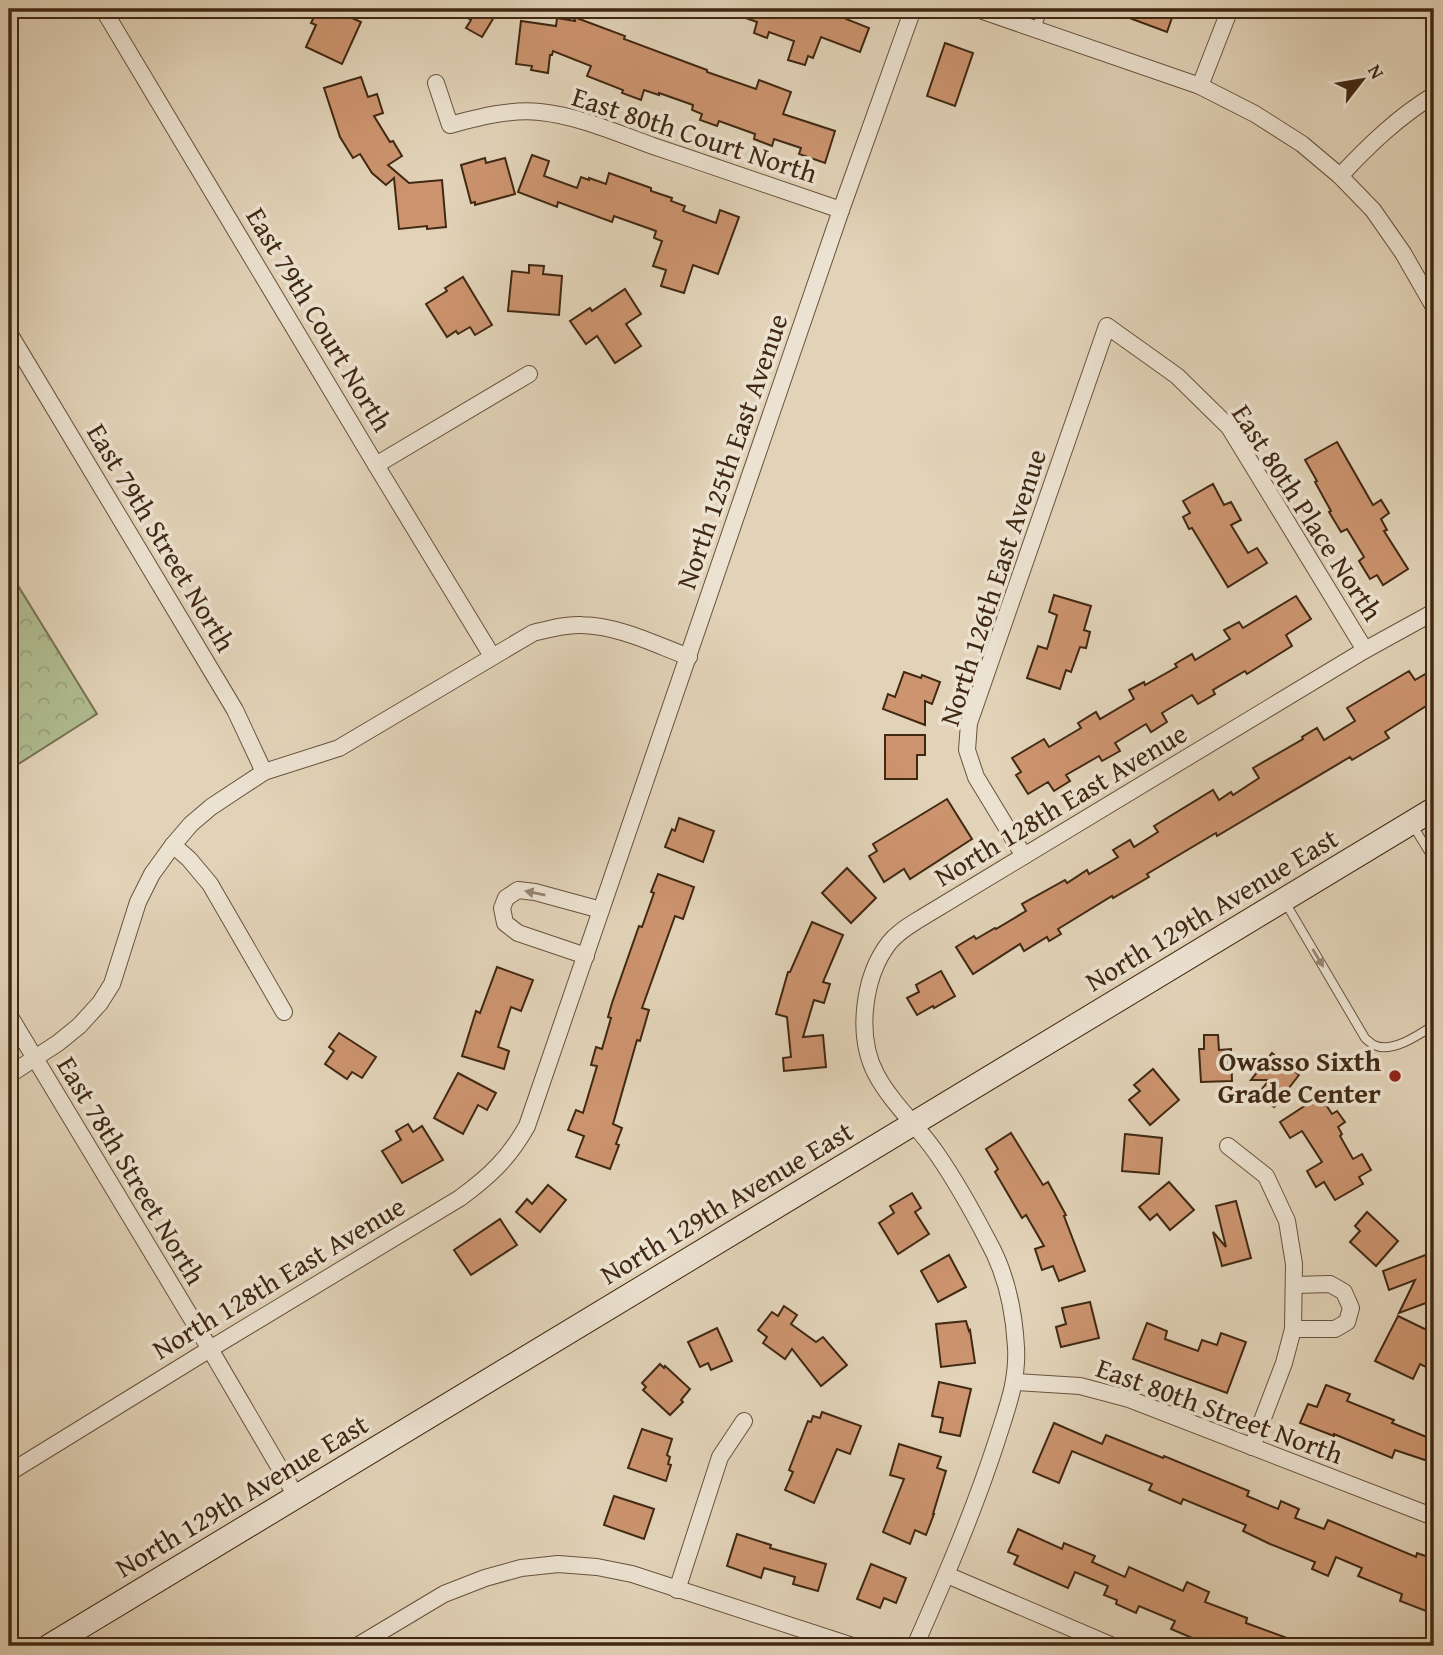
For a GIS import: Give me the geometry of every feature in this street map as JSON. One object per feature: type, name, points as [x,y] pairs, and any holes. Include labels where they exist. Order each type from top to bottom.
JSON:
[{"type":"main road","name":"North 129th Avenue East","points":[[49,1646],[1434,809]]},
{"type":"street","name":"East 79th Court North","points":[[103,9],[492,656]]},
{"type":"street","name":"North 125th East Avenue","points":[[537,1096],[841,210],[913,9]]},
{"type":"street","points":[[977,9],[1200,86],[1255,114],[1303,144],[1373,210],[1403,253],[1434,307]]},
{"type":"street","points":[[1200,86],[1230,9]]},
{"type":"street","name":"East 80th Court North","points":[[436,83],[450,125],[512,112],[559,115],[841,210]]},
{"type":"street","points":[[1340,176],[1378,136],[1434,95]]},
{"type":"street","name":"East 80th Place North","points":[[1107,326],[1177,376],[1228,427],[1365,650]]},
{"type":"street","name":"North 126th East Avenue","points":[[1024,856],[974,769],[967,750],[969,723],[1107,326]]},
{"type":"street","name":"East 79th Street North","points":[[9,333],[235,710],[264,772]]},
{"type":"street","points":[[376,465],[529,374]]},
{"type":"street","name":"North 128th East Avenue","points":[[913,1124],[888,1094],[875,1072],[865,1041],[864,1026],[871,978],[877,962],[900,931],[1365,650],[1434,612]]},
{"type":"street","points":[[9,1075],[58,1044],[79,1026],[106,993],[112,984],[138,902],[152,874],[173,845],[191,824],[211,807],[264,772],[339,748],[533,633],[555,627],[581,624],[612,629],[689,657]]},
{"type":"street","points":[[173,845],[210,884],[284,1012]]},
{"type":"street","points":[[586,956],[518,933],[505,922],[502,908],[506,898],[518,890],[601,910]]},
{"type":"street","name":"East 78th Street North","points":[[9,1015],[296,1496]]},
{"type":"street","name":"North 128th East Avenue","points":[[10,1468],[460,1198],[502,1163],[517,1144],[527,1126],[537,1096]]},
{"type":"street","points":[[913,1124],[939,1158],[989,1242],[1008,1293],[1016,1350],[1015,1382],[981,1489],[915,1646]]},
{"type":"street","points":[[1227,1146],[1266,1176],[1287,1221],[1294,1264],[1293,1329],[1284,1363],[1252,1447]]},
{"type":"street","points":[[1293,1329],[1335,1329],[1347,1322],[1351,1308],[1344,1292],[1330,1284],[1295,1285]]},
{"type":"street","name":"East 80th Street North","points":[[1015,1382],[1080,1386],[1129,1399],[1434,1517]]},
{"type":"street","points":[[677,1590],[720,1457],[744,1421]]},
{"type":"street","points":[[357,1646],[444,1594],[521,1568],[558,1564],[597,1567],[632,1574],[853,1646]]},
{"type":"street","points":[[947,1575],[1113,1646]]},
{"type":"lane","points":[[1036,29],[1043,9]]},
{"type":"lane","points":[[1412,823],[1434,860]]},
{"type":"lane","points":[[1283,900],[1365,1038],[1384,1048],[1399,1045],[1434,1025]]},
{"type":"green space","points":[[9,571],[97,714],[9,770]]},
{"type":"building","points":[[318,9],[332,9],[361,22],[342,64],[306,47],[316,25],[311,23]]},
{"type":"building","points":[[452,9],[499,9],[482,37],[466,28],[471,20]]},
{"type":"building","points":[[726,9],[805,9],[827,16],[830,9],[839,9],[848,12],[846,19],[869,28],[860,52],[821,37],[813,58],[808,56],[805,65],[788,60],[794,41],[769,32],[767,38],[754,33],[757,22]]},
{"type":"building","points":[[1108,9],[1175,9],[1167,32]]},
{"type":"building","points":[[574,17],[707,72],[756,89],[759,80],[791,92],[783,114],[835,131],[825,163],[799,154],[801,148],[774,139],[772,146],[754,139],[755,134],[719,121],[717,126],[700,120],[702,114],[692,110],[693,105],[659,93],[644,90],[641,100],[622,93],[623,90],[587,76],[591,66],[553,51],[548,73],[531,70],[532,66],[516,64],[521,21],[556,26],[557,18],[575,21]]},
{"type":"building","points":[[945,43],[973,53],[955,106],[927,96]]},
{"type":"building","points":[[361,77],[368,97],[377,94],[383,113],[374,116],[402,156],[388,165],[409,183],[442,180],[446,227],[399,229],[394,178],[386,185],[372,173],[360,154],[353,158],[340,137],[324,88]]},
{"type":"building","points":[[532,155],[549,161],[544,176],[577,188],[581,177],[606,184],[609,173],[651,188],[651,191],[685,206],[683,211],[716,223],[720,210],[739,217],[718,274],[693,265],[684,293],[661,286],[666,270],[653,266],[662,241],[654,238],[656,231],[614,216],[612,222],[558,202],[557,207],[518,192]]},
{"type":"building","points":[[485,158],[486,163],[505,158],[515,194],[475,205],[475,202],[471,203],[461,165]]},
{"type":"building","points":[[529,265],[544,266],[543,274],[562,276],[559,315],[508,311],[512,271],[529,273]]},
{"type":"building","points":[[463,277],[492,325],[475,335],[470,327],[447,337],[426,304]]},
{"type":"building","points":[[625,289],[641,314],[626,324],[641,346],[615,363],[597,336],[586,344],[570,321],[590,308],[592,311]]},
{"type":"building","points":[[1337,442],[1373,505],[1381,500],[1389,513],[1381,519],[1387,530],[1384,531],[1408,569],[1383,585],[1377,575],[1370,579],[1359,561],[1364,557],[1347,529],[1341,532],[1305,460]]},
{"type":"building","points":[[1213,484],[1224,505],[1231,502],[1241,520],[1231,525],[1248,553],[1257,548],[1267,563],[1228,587],[1183,517],[1190,513],[1183,501]]},
{"type":"building","points":[[1054,595],[1091,606],[1084,630],[1090,632],[1086,648],[1080,647],[1071,672],[1066,670],[1060,689],[1027,678],[1038,646],[1047,649],[1057,615],[1049,612]]},
{"type":"building","points":[[1296,596],[1311,619],[1286,635],[1292,646],[1247,674],[1245,671],[1213,690],[1215,694],[1198,704],[1192,695],[1162,713],[1167,722],[1151,732],[1146,724],[1115,743],[1120,751],[1102,761],[1099,756],[1066,775],[1070,781],[1054,791],[1048,782],[1028,794],[1016,775],[1021,772],[1012,758],[1044,739],[1049,747],[1081,728],[1078,723],[1096,712],[1100,719],[1134,699],[1129,690],[1144,682],[1145,685],[1177,667],[1175,664],[1192,654],[1195,660],[1230,639],[1224,630],[1239,622],[1243,628]]},
{"type":"building","points":[[1434,669],[1434,701],[1385,732],[1389,738],[1352,760],[1350,757],[1147,874],[1149,877],[1058,929],[1061,934],[1049,941],[1047,937],[1024,951],[1020,944],[973,974],[956,947],[974,936],[976,939],[996,929],[1026,911],[1022,904],[1065,880],[1067,883],[1087,870],[1089,874],[1118,857],[1113,850],[1130,840],[1134,847],[1158,832],[1154,826],[1213,790],[1219,800],[1231,792],[1233,795],[1259,778],[1253,768],[1317,728],[1324,740],[1355,721],[1347,708],[1409,671],[1415,680]]},
{"type":"building","points":[[904,672],[940,682],[932,704],[925,701],[925,725],[883,709],[888,694],[895,697]]},
{"type":"building","points":[[885,735],[925,735],[925,755],[917,755],[917,779],[885,779]]},
{"type":"building","points":[[947,799],[972,839],[910,879],[904,869],[884,882],[869,856],[877,851],[873,844]]},
{"type":"building","points":[[679,818],[714,831],[703,862],[665,847]]},
{"type":"building","points":[[847,868],[876,898],[851,923],[822,893]]},
{"type":"building","points":[[658,874],[694,887],[683,919],[675,916],[642,1008],[649,1010],[640,1041],[637,1040],[613,1124],[622,1128],[610,1169],[576,1157],[584,1136],[568,1130],[576,1110],[583,1113],[597,1066],[591,1065],[596,1047],[602,1049],[611,1018],[608,1017],[612,1003],[639,926],[642,927]]},
{"type":"building","points":[[812,922],[843,935],[823,982],[830,984],[824,1003],[814,1000],[803,1037],[823,1035],[826,1067],[784,1071],[783,1058],[791,1057],[787,1017],[776,1014],[788,972]]},
{"type":"building","points":[[497,967],[533,980],[521,1011],[511,1007],[498,1047],[509,1051],[504,1069],[462,1056],[476,1011],[480,1013]]},
{"type":"building","points":[[941,971],[955,996],[917,1015],[907,998],[919,992],[916,985]]},
{"type":"building","points":[[339,1033],[376,1057],[362,1078],[352,1072],[347,1079],[325,1064],[334,1051],[329,1047]]},
{"type":"building","points":[[1204,1035],[1218,1035],[1219,1050],[1231,1049],[1232,1081],[1201,1082],[1199,1049],[1204,1049]]},
{"type":"building","points":[[1272,1053],[1299,1075],[1274,1107],[1258,1094],[1269,1080],[1251,1080]]},
{"type":"building","points":[[1153,1069],[1179,1100],[1150,1125],[1129,1100],[1140,1091],[1134,1085]]},
{"type":"building","points":[[458,1073],[496,1093],[487,1110],[478,1105],[463,1134],[434,1118]]},
{"type":"building","points":[[1320,1096],[1332,1114],[1337,1111],[1345,1122],[1338,1127],[1353,1159],[1362,1154],[1371,1170],[1359,1177],[1363,1184],[1335,1200],[1324,1182],[1316,1187],[1307,1171],[1322,1162],[1302,1131],[1290,1138],[1280,1122]]},
{"type":"building","points":[[408,1124],[413,1132],[422,1126],[443,1160],[402,1183],[382,1151],[401,1140],[396,1131]]},
{"type":"building","points":[[1011,1133],[1043,1185],[1048,1182],[1066,1215],[1064,1216],[1085,1271],[1059,1281],[1053,1266],[1042,1270],[1035,1249],[1044,1246],[1026,1215],[1022,1218],[995,1172],[998,1169],[986,1149]]},
{"type":"building","points":[[1125,1134],[1162,1138],[1159,1174],[1122,1171]]},
{"type":"building","points":[[1169,1182],[1194,1210],[1170,1230],[1157,1214],[1150,1220],[1139,1207]]},
{"type":"building","points":[[548,1185],[566,1200],[540,1232],[516,1212],[527,1199],[532,1204]]},
{"type":"building","points":[[912,1193],[921,1208],[915,1212],[929,1234],[898,1254],[879,1223],[894,1213],[890,1206]]},
{"type":"building","points":[[1236,1201],[1251,1258],[1222,1266],[1213,1232],[1226,1247],[1216,1206]]},
{"type":"building","points":[[1367,1212],[1398,1241],[1376,1266],[1350,1242],[1360,1231],[1355,1226]]},
{"type":"building","points":[[500,1219],[517,1245],[471,1275],[454,1250]]},
{"type":"building","points":[[1428,1254],[1434,1272],[1434,1300],[1399,1313],[1415,1280],[1389,1290],[1383,1271]]},
{"type":"building","points":[[949,1255],[966,1287],[938,1302],[921,1271]]},
{"type":"building","points":[[1090,1302],[1099,1338],[1061,1347],[1056,1327],[1066,1324],[1062,1308]]},
{"type":"building","points":[[784,1306],[797,1315],[791,1324],[816,1342],[823,1337],[847,1365],[821,1386],[792,1349],[785,1359],[763,1343],[767,1337],[758,1330],[772,1312],[778,1316]]},
{"type":"building","points":[[1398,1316],[1431,1332],[1426,1343],[1434,1350],[1426,1367],[1420,1364],[1413,1379],[1375,1361]]},
{"type":"building","points":[[966,1321],[975,1363],[941,1367],[936,1324]]},
{"type":"building","points":[[1147,1323],[1167,1331],[1165,1339],[1198,1351],[1202,1340],[1217,1345],[1221,1333],[1246,1342],[1227,1393],[1133,1359]]},
{"type":"building","points":[[717,1328],[732,1361],[711,1370],[708,1363],[700,1367],[688,1342]]},
{"type":"building","points":[[660,1364],[690,1389],[681,1400],[683,1402],[670,1415],[643,1390],[646,1387],[642,1383]]},
{"type":"building","points":[[939,1382],[971,1389],[960,1436],[940,1432],[943,1418],[932,1416]]},
{"type":"building","points":[[1326,1385],[1350,1394],[1347,1401],[1434,1440],[1434,1463],[1395,1450],[1392,1458],[1300,1423],[1308,1404],[1317,1407]]},
{"type":"building","points":[[822,1412],[861,1426],[850,1454],[837,1449],[814,1503],[785,1490],[793,1472],[789,1470],[808,1421],[811,1422],[813,1416],[820,1418]]},
{"type":"building","points":[[1054,1423],[1102,1444],[1106,1435],[1163,1458],[1164,1456],[1249,1491],[1247,1496],[1278,1509],[1281,1501],[1299,1509],[1295,1518],[1324,1529],[1328,1520],[1416,1557],[1417,1553],[1434,1559],[1434,1614],[1400,1601],[1402,1594],[1358,1576],[1362,1568],[1336,1557],[1328,1576],[1312,1569],[1315,1562],[1243,1531],[1246,1525],[1183,1499],[1181,1504],[1149,1490],[1152,1484],[1072,1451],[1059,1483],[1033,1472]]},
{"type":"building","points":[[642,1429],[672,1439],[667,1455],[670,1457],[668,1464],[671,1465],[666,1481],[628,1468]]},
{"type":"building","points":[[899,1444],[941,1457],[937,1468],[946,1471],[926,1535],[915,1530],[910,1544],[883,1532],[904,1479],[890,1475]]},
{"type":"building","points":[[614,1496],[654,1509],[644,1539],[604,1525]]},
{"type":"building","points":[[1018,1529],[1062,1549],[1064,1543],[1095,1556],[1092,1562],[1125,1577],[1129,1567],[1183,1591],[1187,1582],[1209,1592],[1205,1602],[1247,1618],[1246,1623],[1306,1645],[1211,1646],[1171,1629],[1175,1621],[1139,1606],[1136,1613],[1116,1604],[1117,1600],[1104,1595],[1108,1586],[1075,1572],[1068,1588],[1014,1564],[1018,1556],[1008,1552]]},
{"type":"building","points":[[737,1534],[771,1545],[770,1548],[826,1564],[818,1591],[793,1584],[795,1577],[764,1568],[761,1578],[727,1566]]},
{"type":"building","points":[[871,1564],[906,1578],[896,1603],[884,1598],[880,1608],[857,1599]]},
{"type":"place","name":"Owasso Sixth Grade Center","points":[[1395,1076]]}]
